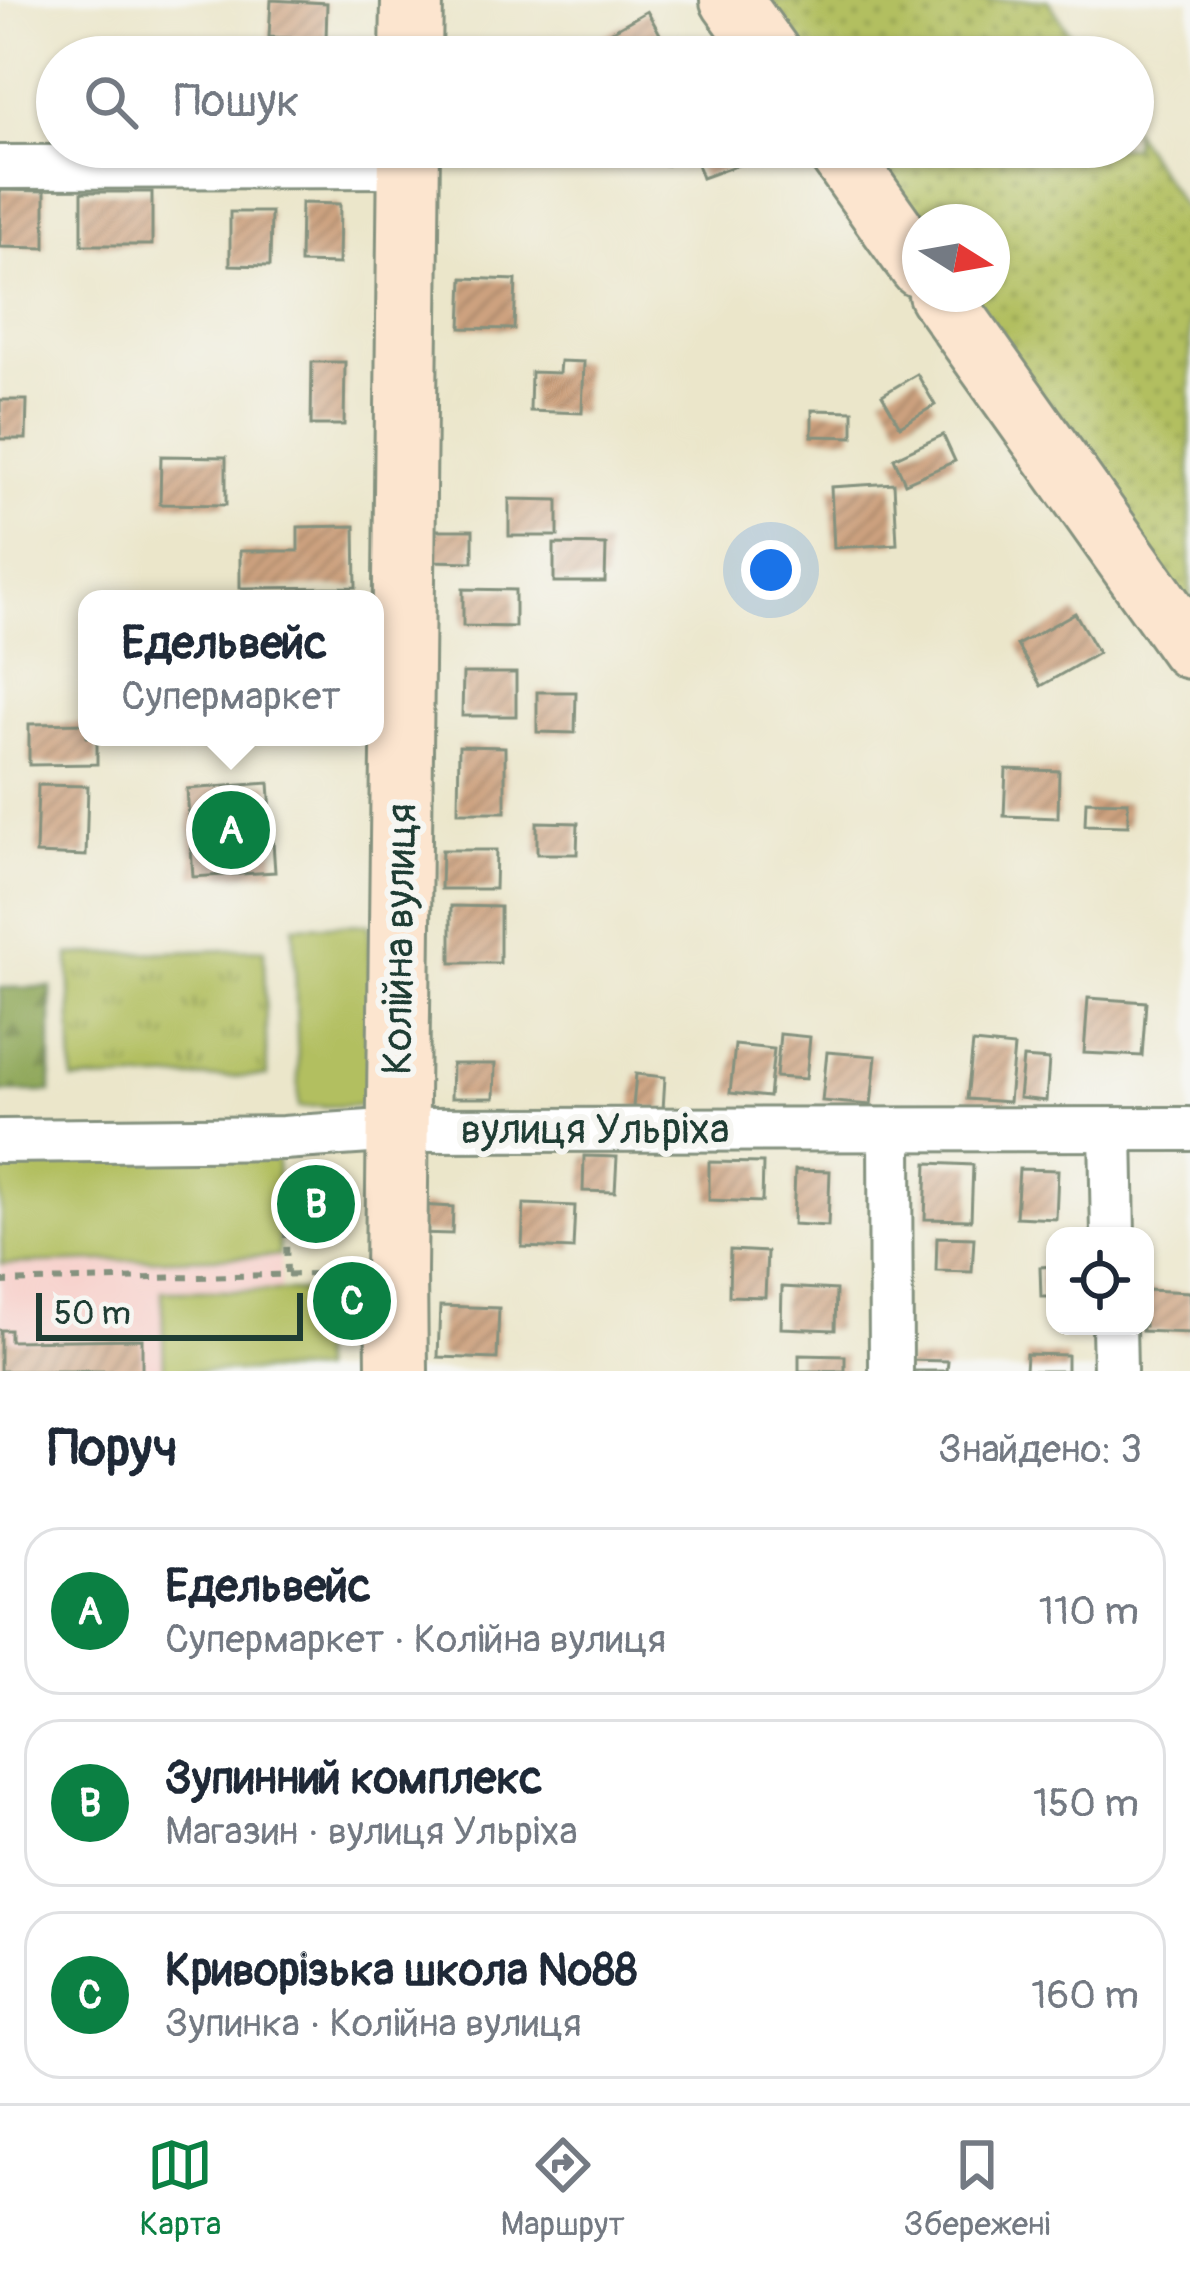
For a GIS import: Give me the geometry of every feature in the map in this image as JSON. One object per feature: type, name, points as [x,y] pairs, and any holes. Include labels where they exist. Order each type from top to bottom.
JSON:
[{"type":"street","points":[[411,36],[412,0]]},
{"type":"street","points":[[731,0],[757,36]]},
{"type":"street","points":[[0,167],[36,166]]},
{"type":"street","name":"Колійна вулиця","points":[[397,1371],[409,168]]},
{"type":"street","points":[[851,168],[902,241]]},
{"type":"street","points":[[952,312],[1190,648]]},
{"type":"street","name":"вулиця Ульріха","points":[[0,1141],[283,1138],[399,1130],[1190,1130]]},
{"type":"street","points":[[890,1130],[891,1371]]},
{"type":"street","points":[[1111,1131],[1113,1227]]},
{"type":"street","points":[[1114,1335],[1115,1371]]},
{"type":"path","points":[[283,1138],[286,1273]]},
{"type":"path","points":[[0,1282],[396,1273]]},
{"type":"shaded area","points":[[277,1148],[281,1290],[319,1291],[319,1371],[0,1371],[0,1155]]},
{"type":"green space","points":[[726,0],[1048,0],[1071,36],[752,36]]},
{"type":"green space","points":[[1154,163],[1190,218],[1190,654],[948,312],[1010,312],[1010,204],[902,207],[855,168],[1154,168]]},
{"type":"green space","points":[[369,924],[374,1105],[299,1107],[294,926]]},
{"type":"green space","points":[[264,949],[267,1076],[73,1081],[69,955]]},
{"type":"green space","points":[[51,987],[51,1092],[0,1092],[0,988]]},
{"type":"green space","points":[[277,1148],[279,1256],[2,1264],[0,1155]]},
{"type":"green space","points":[[162,1291],[319,1291],[319,1371],[164,1371]]},
{"type":"building","points":[[271,0],[327,3],[326,36],[269,36]]},
{"type":"building","points":[[647,11],[661,36],[603,36]]},
{"type":"building","points":[[698,168],[730,168],[702,178]]},
{"type":"building","points":[[0,190],[45,191],[45,248],[0,247]]},
{"type":"building","points":[[82,192],[152,192],[152,245],[82,245]]},
{"type":"building","points":[[301,203],[340,204],[339,264],[300,263]]},
{"type":"building","points":[[230,212],[271,212],[270,266],[230,265]]},
{"type":"building","points":[[463,278],[516,280],[514,329],[461,328]]},
{"type":"building","points":[[560,361],[584,362],[582,413],[530,411],[531,372],[559,373]]},
{"type":"building","points":[[312,362],[345,362],[344,425],[311,425]]},
{"type":"building","points":[[917,374],[935,405],[900,426],[882,395]]},
{"type":"building","points":[[0,400],[27,400],[26,439],[0,439]]},
{"type":"building","points":[[812,410],[853,411],[853,437],[812,436]]},
{"type":"building","points":[[943,435],[955,461],[905,483],[894,458]]},
{"type":"building","points":[[161,456],[226,457],[226,505],[160,504]]},
{"type":"building","points":[[894,483],[897,544],[834,548],[831,487]]},
{"type":"building","points":[[509,499],[558,500],[558,536],[509,536]]},
{"type":"building","points":[[355,526],[356,587],[240,588],[240,551],[298,551],[298,527]]},
{"type":"building","points":[[430,530],[473,530],[473,562],[430,561]]},
{"type":"building","points":[[554,544],[606,545],[605,582],[554,582]]},
{"type":"building","points":[[463,589],[515,590],[515,627],[463,626]]},
{"type":"building","points":[[1075,613],[1098,653],[1041,686],[1017,645]]},
{"type":"building","points":[[463,673],[516,673],[516,716],[462,716]]},
{"type":"building","points":[[537,692],[576,692],[575,733],[537,732]]},
{"type":"building","points":[[78,723],[78,746],[97,746],[97,764],[29,765],[29,724]]},
{"type":"building","points":[[459,746],[505,747],[505,812],[458,812]]},
{"type":"building","points":[[1006,769],[1059,771],[1058,818],[1004,816]]},
{"type":"building","points":[[269,783],[275,872],[193,877],[187,789]]},
{"type":"building","points":[[38,785],[88,786],[86,856],[36,854]]},
{"type":"building","points":[[1086,801],[1128,802],[1128,826],[1085,825]]},
{"type":"building","points":[[537,822],[578,823],[577,854],[537,854]]},
{"type":"building","points":[[442,850],[496,850],[495,889],[441,889]]},
{"type":"building","points":[[451,906],[500,907],[500,963],[451,963]]},
{"type":"building","points":[[1088,998],[1146,1002],[1142,1056],[1084,1053]]},
{"type":"building","points":[[780,1034],[810,1037],[806,1079],[776,1077]]},
{"type":"building","points":[[973,1043],[1014,1047],[1009,1102],[967,1099]]},
{"type":"building","points":[[735,1045],[774,1049],[769,1097],[730,1093]]},
{"type":"building","points":[[827,1052],[876,1056],[871,1105],[822,1101]]},
{"type":"building","points":[[1023,1058],[1049,1060],[1046,1101],[1019,1098]]},
{"type":"building","points":[[452,1064],[495,1064],[494,1098],[451,1098]]},
{"type":"building","points":[[636,1074],[665,1077],[663,1110],[633,1107]]},
{"type":"building","points":[[584,1156],[617,1157],[615,1192],[583,1191]]},
{"type":"building","points":[[709,1162],[763,1163],[762,1202],[709,1200]]},
{"type":"building","points":[[927,1163],[973,1165],[971,1220],[925,1219]]},
{"type":"building","points":[[1019,1169],[1058,1170],[1056,1219],[1016,1217]]},
{"type":"building","points":[[795,1170],[830,1171],[828,1226],[793,1224]]},
{"type":"building","points":[[341,1179],[342,1227],[292,1228],[291,1180]]},
{"type":"building","points":[[524,1204],[575,1206],[573,1249],[522,1247]]},
{"type":"building","points":[[419,1205],[453,1207],[452,1234],[417,1233]]},
{"type":"building","points":[[937,1237],[974,1238],[972,1272],[936,1271]]},
{"type":"building","points":[[730,1250],[767,1252],[765,1297],[729,1296]]},
{"type":"building","points":[[1040,1267],[1046,1267],[1046,1297],[1041,1297]]},
{"type":"building","points":[[782,1287],[836,1290],[835,1330],[781,1328]]},
{"type":"building","points":[[1154,1290],[1190,1292],[1190,1333],[1154,1332]]},
{"type":"building","points":[[440,1306],[499,1308],[497,1359],[438,1357]]},
{"type":"building","points":[[0,1330],[10,1330],[10,1341],[142,1339],[142,1371],[0,1371]]},
{"type":"building","points":[[1026,1354],[1067,1355],[1067,1371],[1025,1371]]},
{"type":"building","points":[[799,1355],[845,1356],[845,1371],[799,1371]]},
{"type":"building","points":[[907,1360],[948,1361],[947,1371],[906,1371]]},
{"type":"place","name":"Едельвейс","points":[[231,830]]},
{"type":"place","name":"Зупинний комплекс","points":[[316,1204]]},
{"type":"place","name":"Криворізька школа №88","points":[[352,1301]]}]
